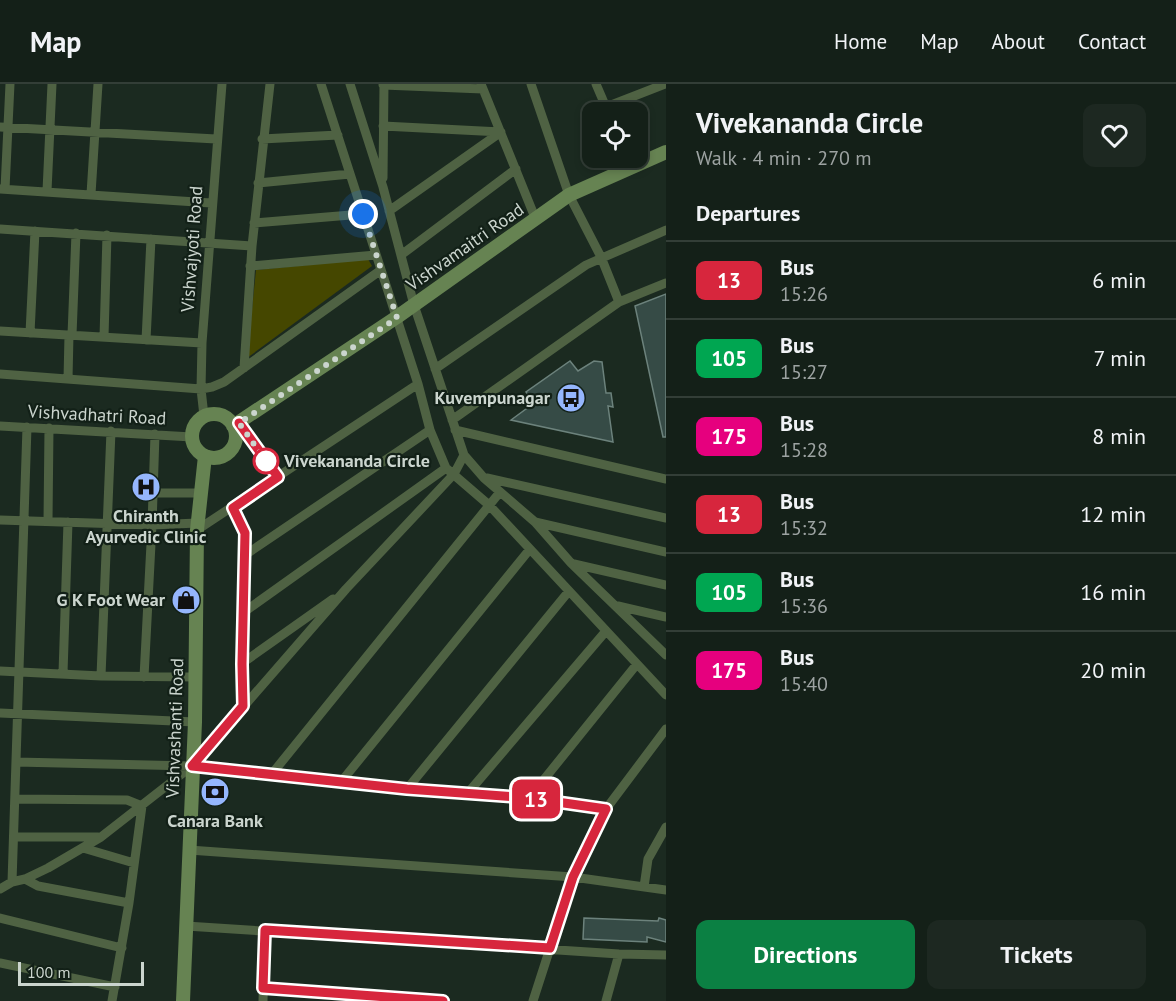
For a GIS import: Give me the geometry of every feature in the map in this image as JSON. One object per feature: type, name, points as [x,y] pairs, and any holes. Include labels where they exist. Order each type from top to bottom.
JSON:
[{"type":"street","points":[[10,84],[5,128],[3,189],[211,203]]},
{"type":"street","points":[[47,191],[52,84]]},
{"type":"street","points":[[91,194],[98,84]]},
{"type":"street","name":"Vishvajyoti Road","points":[[204,416],[201,389],[202,343],[211,203],[222,84]]},
{"type":"street","points":[[244,368],[254,223],[270,84]]},
{"type":"street","points":[[321,84],[418,384],[430,430],[446,468],[489,505],[666,695]]},
{"type":"street","points":[[350,84],[383,188],[414,305],[464,455],[484,478],[534,522],[572,563],[666,655]]},
{"type":"street","points":[[531,84],[569,195],[601,257],[619,302]]},
{"type":"street","points":[[596,84],[604,102]]},
{"type":"street","points":[[626,102],[665,84]]},
{"type":"street","points":[[383,188],[384,85],[482,86],[536,220]]},
{"type":"street","points":[[383,126],[501,132]]},
{"type":"street","points":[[5,128],[216,139]]},
{"type":"street","points":[[389,211],[501,132]]},
{"type":"street","points":[[262,139],[338,135]]},
{"type":"street","name":"Vishvamaitri Road","points":[[648,157],[666,152]]},
{"type":"street","name":"Vishvamaitri Road","points":[[236,424],[397,318],[569,195],[617,168]]},
{"type":"street","points":[[401,255],[516,169]]},
{"type":"street","points":[[258,183],[350,174]]},
{"type":"street","points":[[254,223],[363,214]]},
{"type":"street","points":[[0,229],[252,246]]},
{"type":"street","points":[[435,369],[586,265],[666,230]]},
{"type":"street","points":[[30,333],[35,231]]},
{"type":"street","points":[[68,379],[76,233]]},
{"type":"street","points":[[104,337],[107,235]]},
{"type":"street","points":[[146,340],[151,239]]},
{"type":"street","points":[[250,267],[376,255]]},
{"type":"street","points":[[0,374],[201,389],[213,387],[244,368],[381,270]]},
{"type":"street","points":[[454,425],[619,302],[666,283]]},
{"type":"street","points":[[0,331],[202,343]]},
{"type":"street","points":[[0,520],[197,527],[233,508],[418,384]]},
{"type":"street","points":[[236,424],[236,436],[231,449],[219,457],[205,456],[194,446],[192,437],[194,426],[204,416],[219,414],[236,424],[278,477]]},
{"type":"street","points":[[454,425],[666,479]]},
{"type":"street","name":"Vishvadhatri Road","points":[[0,426],[192,437]]},
{"type":"street","points":[[12,882],[27,427]]},
{"type":"street","points":[[48,521],[49,428]]},
{"type":"street","points":[[245,555],[430,430]]},
{"type":"street","points":[[101,676],[111,431]]},
{"type":"street","points":[[144,677],[155,435]]},
{"type":"street","points":[[0,890],[12,882],[25,879],[48,868],[101,837],[192,766],[346,590],[454,474],[464,455]]},
{"type":"street","name":"Vishvashanti Road","points":[[183,1001],[195,722],[197,527],[205,456]]},
{"type":"street","points":[[244,612],[446,468]]},
{"type":"street","points":[[484,478],[666,518]]},
{"type":"street","points":[[271,775],[500,492]]},
{"type":"street","points":[[153,493],[200,493]]},
{"type":"street","points":[[233,508],[245,533],[243,706]]},
{"type":"street","points":[[63,673],[68,522]]},
{"type":"street","points":[[534,522],[666,552]]},
{"type":"street","points":[[340,782],[530,549]]},
{"type":"street","points":[[572,563],[666,585]]},
{"type":"street","points":[[242,664],[346,590]]},
{"type":"street","points":[[407,789],[569,591]]},
{"type":"street","points":[[616,605],[666,617]]},
{"type":"street","points":[[467,794],[606,632]]},
{"type":"street","points":[[529,798],[637,664]]},
{"type":"street","points":[[0,671],[101,676],[196,677]]},
{"type":"street","points":[[0,713],[195,722]]},
{"type":"street","points":[[533,1001],[573,877],[606,809],[666,729]]},
{"type":"street","points":[[16,762],[192,766],[407,789],[529,798],[606,809]]},
{"type":"street","points":[[15,799],[127,800],[142,806]]},
{"type":"street","points":[[112,1001],[129,903],[142,806]]},
{"type":"street","points":[[644,887],[648,859],[666,827]]},
{"type":"street","points":[[14,837],[101,837]]},
{"type":"street","points":[[82,848],[134,863]]},
{"type":"street","points":[[189,850],[573,877],[666,890]]},
{"type":"street","points":[[25,879],[38,886],[129,903]]},
{"type":"street","points":[[0,918],[122,948]]},
{"type":"street","points":[[186,926],[666,956]]},
{"type":"street","points":[[263,1001],[265,930]]},
{"type":"street","points":[[606,1001],[619,954]]},
{"type":"street","points":[[0,963],[115,987]]},
{"type":"street","points":[[263,988],[443,1001]]},
{"type":"shaded area","points":[[368,259],[372,266],[247,358],[256,270]]},
{"type":"building","points":[[666,294],[666,437],[663,437],[635,306]]},
{"type":"building","name":"Kuvempunagar","points":[[570,361],[578,371],[594,361],[602,362],[606,393],[611,393],[613,407],[608,406],[613,442],[511,420],[534,403],[526,392]]},
{"type":"building","points":[[584,918],[658,921],[659,918],[666,920],[666,942],[647,937],[647,942],[583,939]]},
{"type":"bus line","name":"13","points":[[239,423],[278,477],[233,508],[245,533],[243,706],[192,766],[407,789],[529,798],[606,809],[573,877],[550,948],[265,930],[263,988],[443,1001]]},
{"type":"place","name":"Kuvempunagar","points":[[571,398]]},
{"type":"place","name":"Vivekananda Circle","points":[[266,461]]},
{"type":"place","name":"Chiranth Ayurvedic Clinic","points":[[146,487]]},
{"type":"place","name":"G K Foot Wear","points":[[186,600]]},
{"type":"place","name":"Canara Bank","points":[[215,792]]},
{"type":"route","points":[[266,461],[239,423],[397,318],[363,214]]}]
